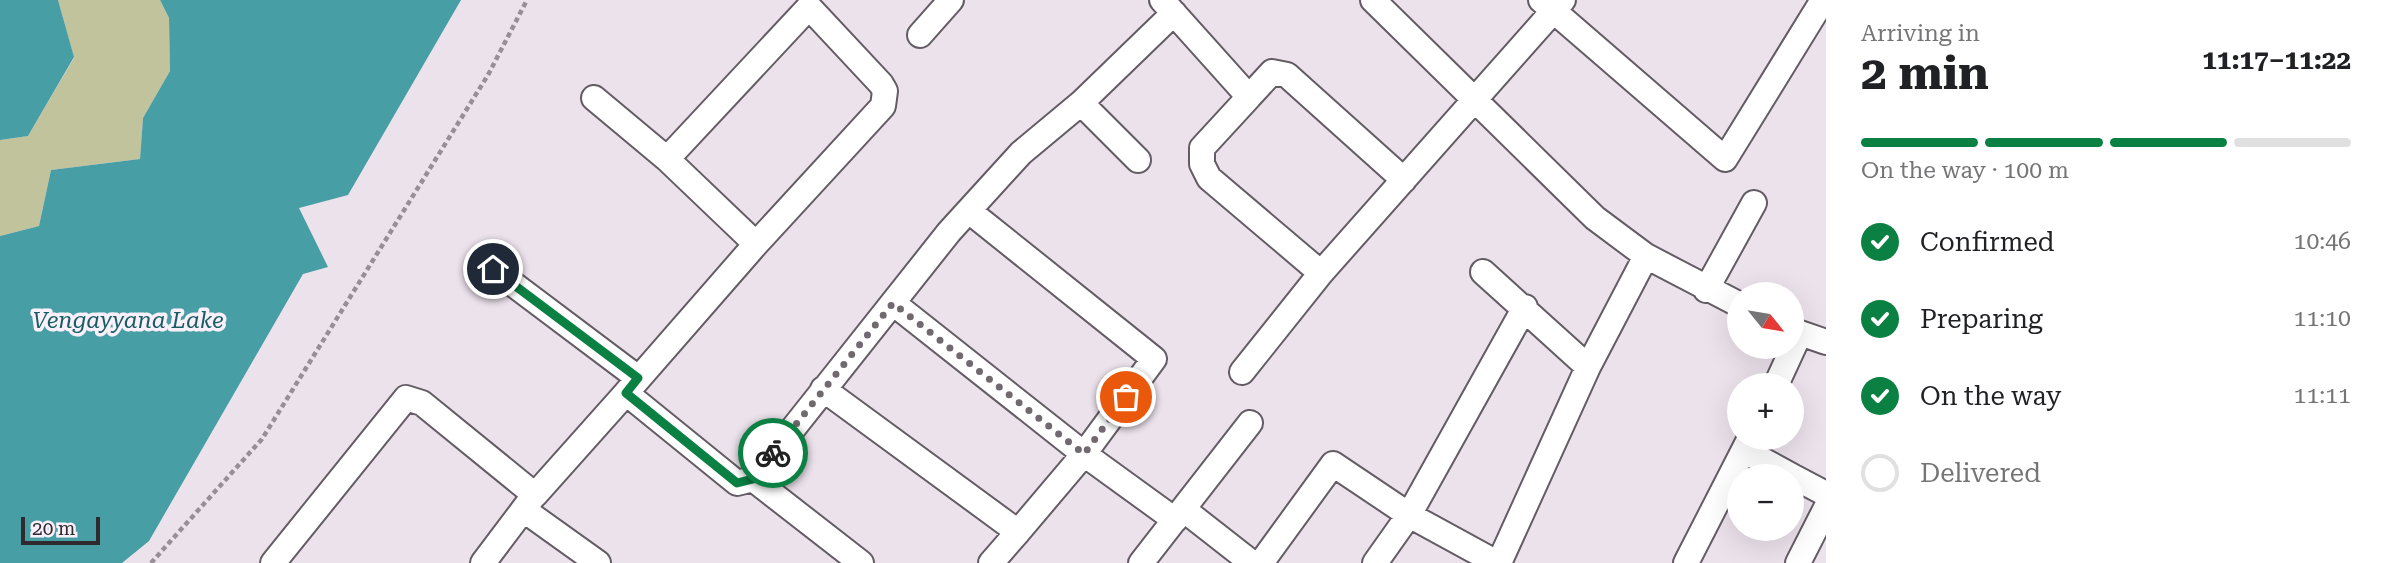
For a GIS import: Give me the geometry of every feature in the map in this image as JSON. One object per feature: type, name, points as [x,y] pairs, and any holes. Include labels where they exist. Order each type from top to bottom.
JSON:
[{"type":"street","points":[[920,36],[951,0]]},
{"type":"street","points":[[1373,0],[1595,218],[1646,256],[1727,300]]},
{"type":"street","points":[[1242,372],[1321,273],[1473,101],[1552,4],[1725,159],[1823,0]]},
{"type":"street","points":[[483,563],[529,502],[756,244],[883,106],[885,91],[877,78],[806,4],[667,159]]},
{"type":"street","points":[[493,269],[632,386],[737,483],[753,479],[822,389],[969,211],[1021,153],[1080,103],[1168,6],[1249,97]]},
{"type":"street","points":[[1321,273],[1209,178],[1202,164],[1202,148],[1272,72],[1287,75],[1404,180]]},
{"type":"street","points":[[594,98],[667,159],[756,244]]},
{"type":"street","points":[[1080,103],[1138,160]]},
{"type":"street","points":[[1706,290],[1754,203]]},
{"type":"street","points":[[969,211],[1154,359],[1084,454],[991,563]]},
{"type":"street","points":[[1261,563],[1333,464],[1409,515],[1498,563],[1588,366],[1646,256]]},
{"type":"street","points":[[1483,272],[1588,366]]},
{"type":"street","points":[[893,303],[1084,454],[1252,563]]},
{"type":"street","points":[[1375,563],[1409,515],[1525,307]]},
{"type":"street","points":[[1804,334],[1826,342]]},
{"type":"street","points":[[822,389],[1018,532]]},
{"type":"street","points":[[273,563],[407,398],[422,403],[598,563]]},
{"type":"street","points":[[1141,563],[1250,423]]},
{"type":"street","points":[[1686,563],[1744,450]]},
{"type":"street","points":[[1755,450],[1775,464]]},
{"type":"street","points":[[753,479],[862,563]]},
{"type":"street","points":[[1804,482],[1826,494]]},
{"type":"street","points":[[1798,563],[1826,508]]},
{"type":"path","points":[[151,563],[262,439],[488,75],[527,0]]},
{"type":"green space","points":[[58,0],[160,0],[169,18],[170,71],[143,118],[140,159],[51,170],[39,226],[0,236],[0,140],[28,136],[74,58]]},
{"type":"water","points":[[0,0],[58,0],[74,57],[28,136],[0,140]]},
{"type":"water","name":"Vengayyana Lake","points":[[160,0],[461,0],[348,195],[299,208],[328,267],[303,274],[149,541],[122,563],[0,563],[0,236],[39,226],[51,170],[140,159],[143,118],[170,71],[169,18]]},
{"type":"way so far","points":[[773,453],[893,303],[1084,454],[1126,397]]},
{"type":"route","points":[[493,269],[638,378],[626,393],[737,483],[753,479],[773,453]]}]
